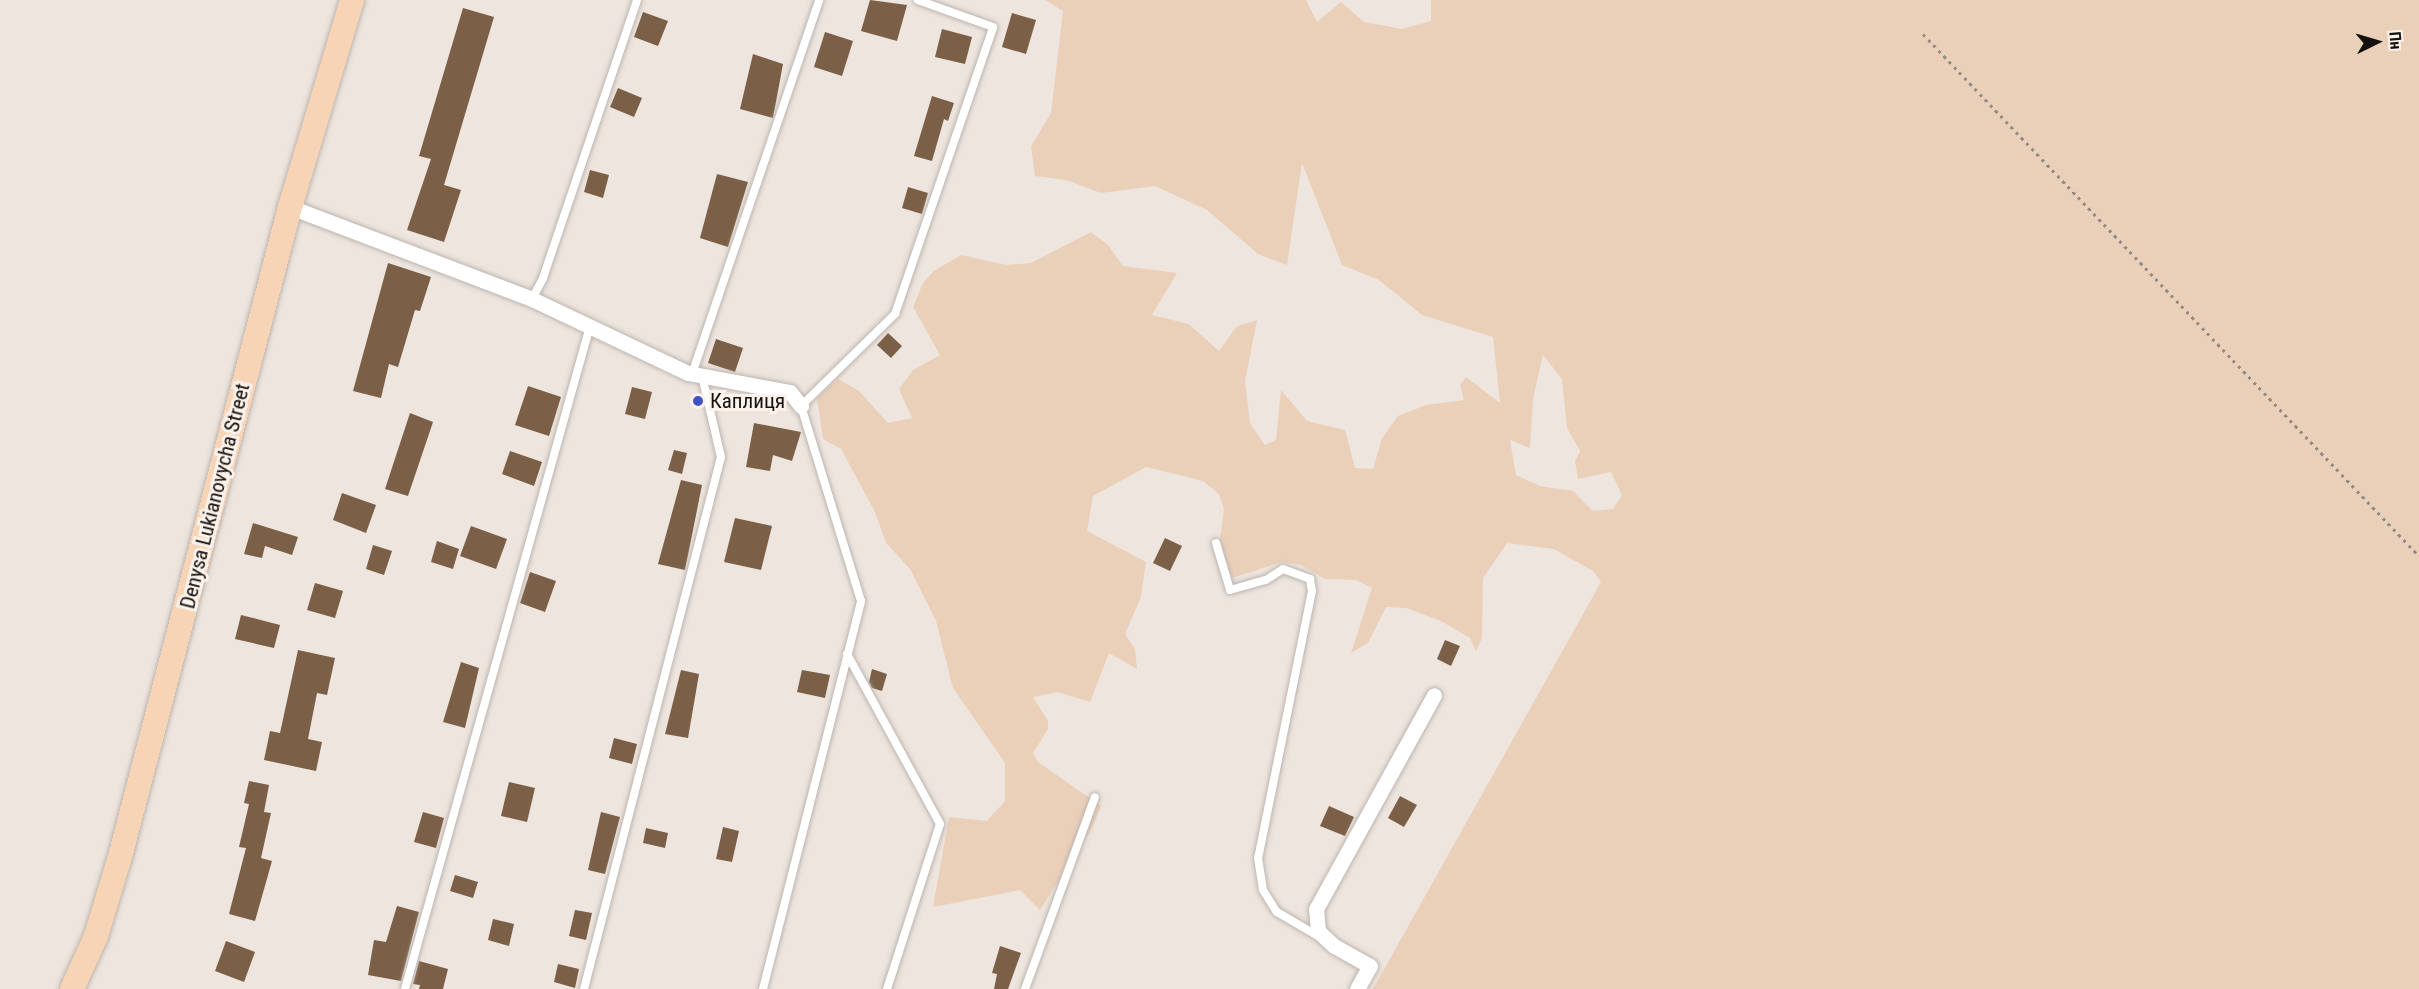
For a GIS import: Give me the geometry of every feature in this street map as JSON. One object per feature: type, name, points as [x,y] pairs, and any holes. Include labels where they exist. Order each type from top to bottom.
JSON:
[{"type":"highway","name":"Denysa Lukianovycha Street","points":[[72,989],[96,936],[160,710],[290,207],[352,0]]},
{"type":"street","points":[[290,207],[532,298],[697,375],[790,392],[801,406]]},
{"type":"street","points":[[1357,989],[1370,966],[1334,946],[1318,931],[1316,909],[1434,695]]},
{"type":"lane","points":[[532,298],[543,278],[637,0]]},
{"type":"lane","points":[[584,989],[721,457],[697,375],[819,0]]},
{"type":"lane","points":[[763,989],[861,602],[858,585],[848,563],[801,406],[895,314],[993,27],[918,0]]},
{"type":"lane","points":[[405,989],[590,326]]},
{"type":"lane","points":[[1216,543],[1230,590],[1266,580],[1283,569],[1294,570],[1310,579],[1312,591],[1308,614],[1258,858],[1263,890],[1277,912],[1334,946]]},
{"type":"lane","points":[[847,654],[940,824],[887,989]]},
{"type":"lane","points":[[1025,989],[1095,797]]},
{"type":"path","points":[[1923,33],[2419,556]]},
{"type":"shaded area","points":[[1045,0],[1306,0],[1317,22],[1341,2],[1364,22],[1402,29],[1431,21],[1431,0],[2419,0],[2419,989],[1373,989],[1601,582],[1593,571],[1554,549],[1507,543],[1483,578],[1482,638],[1476,651],[1470,638],[1441,621],[1406,608],[1386,607],[1368,643],[1351,653],[1372,588],[1356,580],[1325,579],[1301,565],[1282,562],[1232,578],[1220,539],[1224,509],[1219,494],[1203,481],[1146,467],[1093,496],[1087,531],[1146,562],[1141,597],[1125,634],[1135,649],[1137,669],[1109,653],[1090,702],[1058,692],[1033,697],[1048,721],[1048,729],[1033,753],[1038,762],[1101,806],[1092,828],[1040,910],[1020,890],[933,907],[949,817],[987,821],[1005,801],[1005,763],[953,688],[936,621],[910,569],[886,543],[875,512],[841,449],[823,439],[817,398],[838,379],[859,391],[888,423],[912,418],[899,389],[913,370],[940,355],[913,307],[923,283],[934,271],[961,255],[1006,265],[1031,263],[1091,232],[1108,245],[1123,266],[1177,273],[1152,315],[1189,324],[1219,351],[1237,326],[1257,320],[1245,381],[1250,423],[1265,445],[1276,440],[1281,390],[1307,421],[1345,430],[1355,468],[1373,469],[1382,438],[1398,416],[1426,405],[1464,400],[1460,385],[1466,377],[1500,403],[1493,337],[1422,315],[1379,280],[1342,265],[1302,163],[1287,265],[1258,254],[1207,210],[1155,186],[1101,193],[1066,180],[1035,176],[1031,146],[1051,113],[1063,11]],"holes":[[[1543,355],[1562,379],[1567,428],[1580,451],[1575,461],[1578,479],[1611,472],[1622,495],[1613,509],[1593,511],[1573,491],[1540,486],[1516,475],[1510,440],[1530,448],[1533,399]]]},
{"type":"building","points":[[870,0],[907,5],[897,41],[861,31]]},
{"type":"building","points":[[463,8],[494,17],[444,185],[461,190],[444,242],[407,230],[431,159],[419,156]]},
{"type":"building","points":[[643,12],[668,21],[658,46],[634,37]]},
{"type":"building","points":[[1012,13],[1036,20],[1026,54],[1002,47]]},
{"type":"building","points":[[942,29],[972,37],[965,64],[935,57]]},
{"type":"building","points":[[825,32],[853,41],[842,76],[814,67]]},
{"type":"building","points":[[753,54],[783,64],[773,118],[740,109]]},
{"type":"building","points":[[618,88],[642,98],[634,117],[610,107]]},
{"type":"building","points":[[932,96],[954,103],[948,121],[944,119],[932,161],[914,156]]},
{"type":"building","points":[[590,170],[609,175],[603,198],[584,192]]},
{"type":"building","points":[[717,174],[748,182],[728,247],[700,238]]},
{"type":"building","points":[[908,187],[928,193],[922,214],[902,208]]},
{"type":"building","points":[[388,263],[431,277],[420,311],[415,310],[398,367],[389,364],[381,398],[353,391]]},
{"type":"building","points":[[888,333],[902,346],[891,358],[877,345]]},
{"type":"building","points":[[716,339],[743,348],[735,372],[708,363]]},
{"type":"building","points":[[528,386],[561,397],[549,436],[515,425]]},
{"type":"building","points":[[632,387],[652,392],[645,419],[625,414]]},
{"type":"building","points":[[410,413],[433,422],[408,496],[385,489]]},
{"type":"building","points":[[754,423],[801,432],[792,461],[773,455],[770,471],[746,467]]},
{"type":"building","points":[[674,450],[687,453],[682,474],[668,470]]},
{"type":"building","points":[[510,451],[542,462],[534,486],[502,474]]},
{"type":"building","points":[[681,480],[702,485],[685,570],[658,564]]},
{"type":"building","points":[[342,493],[376,505],[366,533],[333,520]]},
{"type":"building","points":[[735,518],[772,526],[761,570],[724,562]]},
{"type":"building","points":[[253,523],[298,537],[292,555],[265,546],[262,558],[244,554]]},
{"type":"building","points":[[471,526],[507,539],[496,569],[460,556]]},
{"type":"building","points":[[1165,538],[1182,546],[1170,571],[1153,563]]},
{"type":"building","points":[[437,541],[459,549],[453,569],[431,562]]},
{"type":"building","points":[[373,545],[392,551],[384,575],[366,569]]},
{"type":"building","points":[[530,572],[556,581],[545,612],[520,603]]},
{"type":"building","points":[[315,583],[343,591],[335,618],[307,610]]},
{"type":"building","points":[[241,615],[280,625],[274,648],[235,639]]},
{"type":"building","points":[[1445,640],[1460,646],[1451,666],[1437,659]]},
{"type":"building","points":[[298,650],[335,658],[327,695],[317,693],[308,739],[322,742],[316,771],[264,760],[270,731],[280,733]]},
{"type":"building","points":[[461,662],[479,668],[465,728],[443,722]]},
{"type":"building","points":[[872,669],[887,674],[882,691],[872,688],[869,682]]},
{"type":"building","points":[[681,670],[699,674],[688,738],[665,734]]},
{"type":"building","points":[[802,670],[830,675],[825,698],[797,692]]},
{"type":"building","points":[[614,738],[637,744],[632,764],[609,758]]},
{"type":"building","points":[[249,781],[269,785],[264,812],[271,813],[261,858],[272,861],[255,921],[229,914],[246,848],[239,847],[249,804],[244,803]]},
{"type":"building","points":[[509,782],[535,788],[527,822],[501,816]]},
{"type":"building","points":[[1400,796],[1417,805],[1404,827],[1388,818]]},
{"type":"building","points":[[1329,806],[1354,817],[1345,836],[1320,826]]},
{"type":"building","points":[[423,812],[444,818],[436,848],[414,842]]},
{"type":"building","points":[[601,812],[620,817],[605,874],[588,870]]},
{"type":"building","points":[[723,827],[739,831],[732,862],[716,859]]},
{"type":"building","points":[[646,828],[668,833],[665,848],[643,843]]},
{"type":"building","points":[[455,875],[478,882],[473,898],[450,891]]},
{"type":"building","points":[[397,906],[419,912],[401,981],[368,975],[374,940],[386,942]]},
{"type":"building","points":[[575,910],[592,913],[586,940],[569,936]]},
{"type":"building","points":[[493,919],[514,924],[509,946],[488,940]]},
{"type":"building","points":[[226,941],[255,952],[244,982],[215,971]]},
{"type":"building","points":[[1000,946],[1021,953],[1008,989],[994,989],[997,974],[992,973]]},
{"type":"building","points":[[419,961],[448,969],[443,989],[419,989],[420,985],[413,984]]},
{"type":"building","points":[[558,964],[579,969],[575,988],[554,982]]},
{"type":"place","name":"Каплиця","points":[[698,401]]}]
